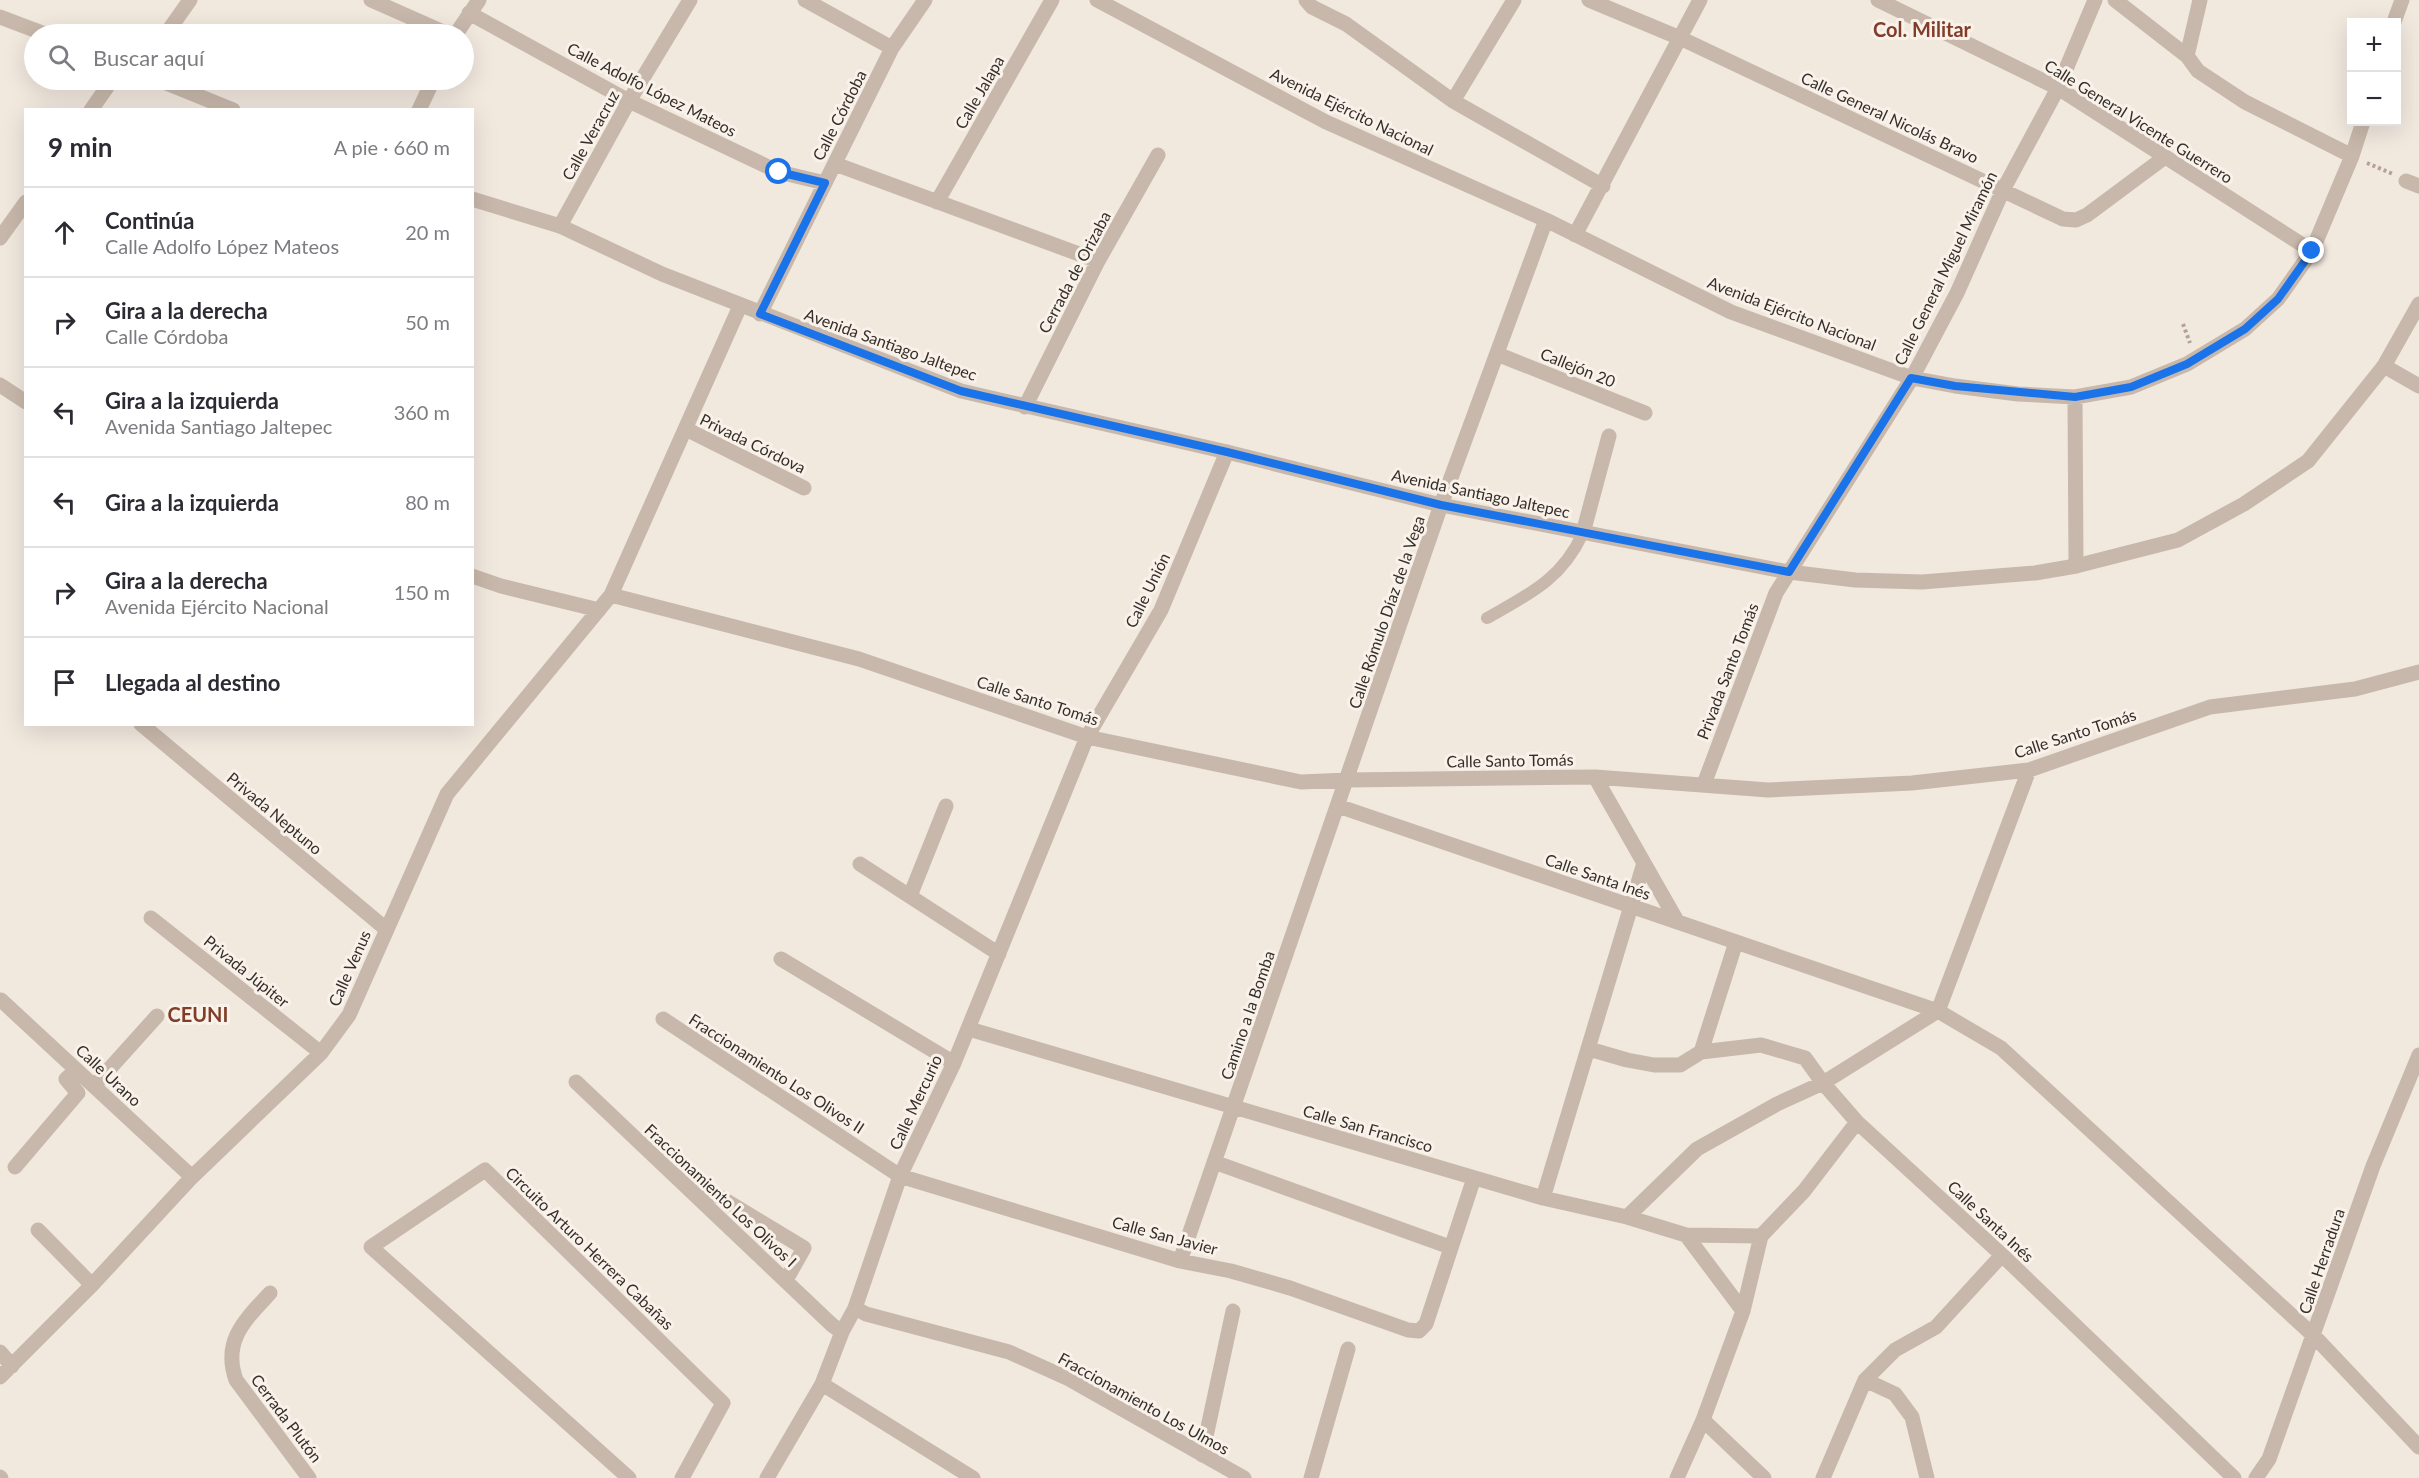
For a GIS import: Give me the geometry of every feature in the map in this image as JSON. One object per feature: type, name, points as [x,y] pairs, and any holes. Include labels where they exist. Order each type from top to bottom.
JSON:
[{"type":"street","points":[[173,24],[190,0]]},
{"type":"street","points":[[371,0],[425,24]]},
{"type":"street","points":[[462,24],[479,0]]},
{"type":"street","name":"Calle Veracruz","points":[[560,226],[629,101],[690,0]]},
{"type":"street","points":[[805,0],[892,48]]},
{"type":"street","name":"Calle Córdoba","points":[[760,314],[892,48],[925,0]]},
{"type":"street","name":"Calle Jalapa","points":[[937,202],[1052,0]]},
{"type":"street","name":"Avenida Ejército Nacional","points":[[1097,0],[1326,122],[1546,220],[1731,312],[1911,378],[1955,386],[2075,397],[2131,387],[2187,364],[2245,329],[2278,299],[2312,251],[2352,156],[2362,126]]},
{"type":"street","points":[[1305,0],[1312,7],[1346,24],[1453,101],[1603,186]]},
{"type":"street","points":[[1453,101],[1514,0]]},
{"type":"street","name":"Calle General Nicolás Bravo","points":[[1589,0],[1680,39],[2063,219],[2076,220],[2087,215],[2165,157]]},
{"type":"street","points":[[1575,235],[1700,0]]},
{"type":"street","name":"Calle General Vicente Guerrero","points":[[1878,0],[2058,88],[2312,251]]},
{"type":"street","name":"Calle General Miguel Miramón","points":[[1789,572],[1911,378],[1957,293],[2003,190],[2058,88],[2095,0]]},
{"type":"street","points":[[2115,0],[2187,56],[2198,71],[2246,102],[2352,156]]},
{"type":"street","points":[[2187,56],[2200,0]]},
{"type":"street","points":[[2395,18],[2402,0]]},
{"type":"street","name":"Calle Adolfo López Mateos","points":[[469,13],[629,101],[779,172],[825,183]]},
{"type":"street","points":[[0,16],[24,26]]},
{"type":"street","points":[[92,108],[105,90]]},
{"type":"street","points":[[184,90],[228,108]]},
{"type":"street","points":[[420,108],[429,90]]},
{"type":"street","name":"Cerrada de Orizaba","points":[[1025,407],[1098,261],[1158,155]]},
{"type":"street","points":[[835,164],[1098,261]]},
{"type":"street","name":"Avenida Santiago Jaltepec","points":[[474,200],[560,226],[662,274],[961,391],[1227,452],[1441,505],[1789,572],[1855,580],[1922,582],[2035,573],[2076,566],[2178,540],[2244,504],[2308,461],[2384,366],[2419,304]]},
{"type":"street","points":[[0,238],[24,205]]},
{"type":"street","name":"Calle Rómulo Díaz de la Vega","points":[[1347,780],[1441,505],[1546,220]]},
{"type":"street","points":[[474,577],[501,586],[599,610],[611,595],[740,306]]},
{"type":"street","name":"Callejón 20","points":[[1497,354],[1645,413]]},
{"type":"street","points":[[2384,366],[2419,386]]},
{"type":"street","points":[[0,385],[24,401]]},
{"type":"street","points":[[2075,397],[2076,566]]},
{"type":"street","name":"Privada Córdova","points":[[686,429],[804,488]]},
{"type":"street","points":[[1583,533],[1609,436]]},
{"type":"street","name":"Calle Unión","points":[[1087,736],[1161,610],[1227,452]]},
{"type":"street","name":"Privada Santo Tomás","points":[[1704,784],[1776,593],[1789,572]]},
{"type":"street","name":"Calle Santo Tomás","points":[[611,595],[859,659],[1087,736],[1301,782],[1595,777],[1768,790],[1912,783],[2029,770],[2210,707],[2355,688],[2419,672]]},
{"type":"street","name":"Calle Venus","points":[[0,1377],[92,1285],[192,1177],[321,1053],[349,1015],[447,794],[599,610]]},
{"type":"street","name":"Privada Neptuno","points":[[143,726],[386,929]]},
{"type":"street","name":"Calle Mercurio","points":[[767,1478],[822,1384],[842,1332],[855,1308],[900,1176],[969,1029],[1087,736]]},
{"type":"street","points":[[1627,1217],[1697,1149],[1777,1104],[1823,1083],[1938,1011],[2029,770]]},
{"type":"street","points":[[1595,777],[1677,921]]},
{"type":"street","name":"Camino a la Bomba","points":[[1180,1261],[1347,780]]},
{"type":"street","points":[[910,896],[946,806]]},
{"type":"street","name":"Calle Santa Inés","points":[[1338,806],[1938,1011],[2001,1048],[2314,1336],[2419,1447]]},
{"type":"street","points":[[1544,1198],[1644,863]]},
{"type":"street","points":[[860,864],[999,954]]},
{"type":"street","name":"Privada Júpiter","points":[[151,918],[321,1053]]},
{"type":"street","points":[[1701,1052],[1736,942]]},
{"type":"street","points":[[781,959],[954,1063]]},
{"type":"street","name":"Calle Urano","points":[[1,1000],[192,1177]]},
{"type":"street","points":[[94,1086],[157,1016]]},
{"type":"street","name":"Fraccionamiento Los Olivos II","points":[[663,1019],[900,1176]]},
{"type":"street","name":"Calle San Francisco","points":[[969,1029],[1544,1198],[1627,1217],[1686,1235],[1761,1236]]},
{"type":"street","name":"Calle Santa Inés","points":[[1589,1048],[1627,1060],[1654,1065],[1680,1065],[1701,1052],[1761,1045],[1805,1058],[1857,1122],[2002,1255],[2234,1478]]},
{"type":"street","name":"Calle Herradura","points":[[2256,1478],[2269,1459],[2373,1166],[2419,1055]]},
{"type":"street","points":[[15,1167],[78,1093],[66,1079],[76,1070]]},
{"type":"street","name":"Fraccionamiento Los Olivos I","points":[[576,1083],[842,1332]]},
{"type":"street","points":[[1677,1478],[1703,1420],[1743,1311],[1761,1236],[1804,1191],[1857,1122]]},
{"type":"street","points":[[657,1158],[804,1248],[786,1280]]},
{"type":"street","points":[[1215,1162],[1450,1247],[1474,1178]]},
{"type":"street","name":"Circuito Arturo Herrera Cabañas","points":[[628,1478],[371,1247],[485,1170],[723,1403],[682,1478]]},
{"type":"street","name":"Calle San Javier","points":[[900,1176],[1180,1261],[1241,1274],[1290,1288],[1408,1330],[1419,1331],[1426,1324],[1450,1247]]},
{"type":"street","points":[[38,1230],[92,1285]]},
{"type":"street","points":[[1686,1235],[1743,1311]]},
{"type":"street","points":[[1823,1478],[1865,1380],[1895,1350],[1936,1327],[2002,1255]]},
{"type":"street","name":"Cerrada Plutón","points":[[270,1293],[252,1313],[232,1343],[232,1369],[236,1380],[309,1478]]},
{"type":"street","name":"Fraccionamiento Los Ulmos","points":[[855,1308],[866,1314],[1009,1352],[1069,1379],[1244,1478]]},
{"type":"street","points":[[1202,1455],[1233,1311]]},
{"type":"street","points":[[1311,1478],[1348,1349]]},
{"type":"street","points":[[0,1352],[12,1365]]},
{"type":"street","points":[[1865,1380],[1895,1394],[1912,1417],[1927,1478]]},
{"type":"street","points":[[822,1384],[974,1478]]},
{"type":"street","points":[[1703,1420],[1764,1478]]},
{"type":"lane","points":[[1487,618],[1554,577],[1576,549],[1583,533]]},
{"type":"path","points":[[2352,156],[2413,184]]},
{"type":"district","name":"Col. Militar","points":[[1922,29]]},
{"type":"district","name":"CEUNI","points":[[198,1014]]},
{"type":"route","points":[[779,172],[825,183],[760,314],[961,391],[1227,452],[1441,505],[1789,572],[1911,378],[2018,394],[2075,397],[2131,387],[2187,364],[2245,329],[2278,299],[2312,251]]}]
